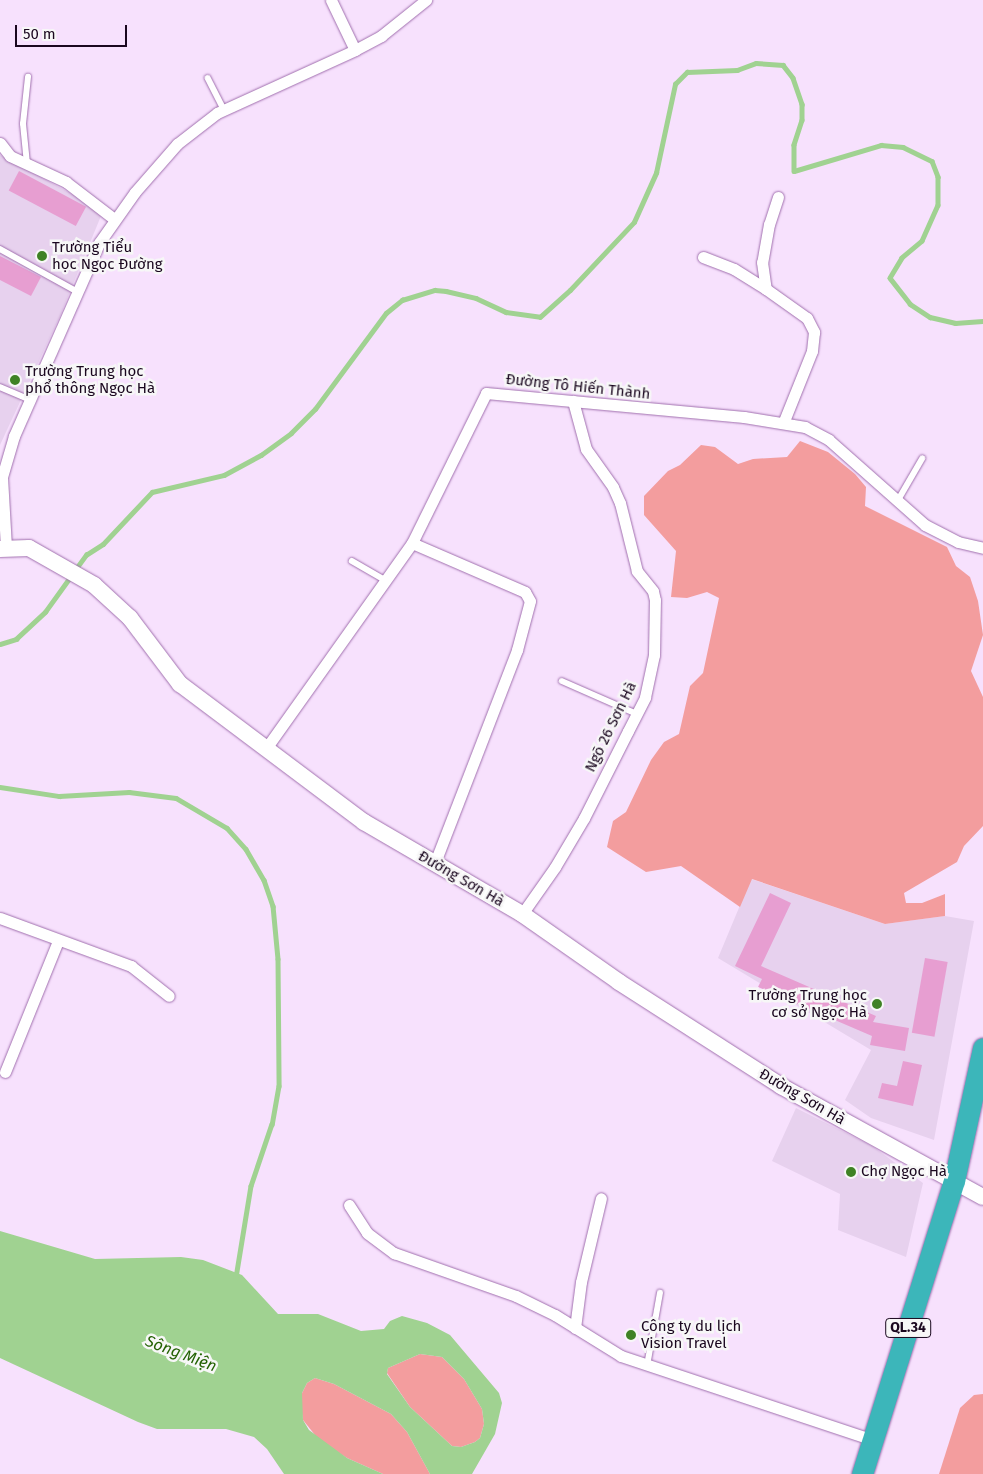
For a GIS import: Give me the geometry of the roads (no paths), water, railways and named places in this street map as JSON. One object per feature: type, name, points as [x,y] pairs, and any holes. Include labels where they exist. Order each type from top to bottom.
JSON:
[{"type":"highway","name":"QL.34","points":[[862,1474],[954,1181],[983,1048]]},
{"type":"street","points":[[331,0],[356,50]]},
{"type":"street","points":[[3,548],[2,478],[14,436],[99,243],[114,219],[172,150],[224,109],[285,84],[356,50],[380,36],[426,0]]},
{"type":"street","points":[[0,143],[10,156],[66,182],[114,219]]},
{"type":"street","points":[[766,289],[762,262],[769,224],[778,197]]},
{"type":"street","points":[[703,256],[734,269],[766,289],[807,318],[814,332],[812,351],[784,421]]},
{"type":"street","name":"Đường Tô Hiến Thành","points":[[267,747],[412,543],[486,393],[784,421],[805,427],[829,440],[867,471],[896,503],[925,526],[958,542],[983,548]]},
{"type":"street","name":"Ngõ 26 Sơn Hà","points":[[522,914],[555,867],[584,818],[637,714],[650,679],[655,600],[637,571],[620,503],[614,487],[586,449],[573,401]]},
{"type":"street","points":[[412,543],[525,592],[530,601],[517,650],[435,863]]},
{"type":"street","name":"Đường Sơn Hà","points":[[3,548],[30,548],[94,585],[130,618],[180,684],[267,747],[333,801],[522,914],[726,1052],[983,1197]]},
{"type":"street","points":[[0,918],[58,941],[131,966],[169,996]]},
{"type":"street","points":[[5,1072],[58,941]]},
{"type":"street","points":[[575,1328],[582,1282],[601,1198]]},
{"type":"street","points":[[349,1205],[367,1233],[394,1253],[507,1292],[575,1328],[602,1346],[647,1366],[873,1440]]},
{"type":"lane","points":[[27,164],[23,124],[28,76]]},
{"type":"lane","points":[[208,78],[224,109]]},
{"type":"lane","points":[[0,249],[78,292]]},
{"type":"lane","points":[[0,387],[30,400]]},
{"type":"lane","points":[[896,503],[922,459]]},
{"type":"lane","points":[[352,561],[386,581]]},
{"type":"lane","points":[[562,681],[637,714]]},
{"type":"lane","points":[[647,1366],[660,1293]]},
{"type":"water","name":"Sông Miện","points":[[0,1231],[95,1259],[181,1257],[203,1260],[242,1275],[278,1314],[318,1314],[361,1331],[384,1329],[390,1321],[402,1316],[427,1323],[450,1335],[499,1393],[502,1403],[495,1434],[472,1474],[430,1474],[407,1432],[391,1414],[334,1384],[315,1378],[307,1383],[302,1393],[303,1420],[309,1430],[347,1458],[383,1474],[284,1474],[267,1449],[254,1437],[226,1429],[157,1429],[0,1358]],"holes":[[[420,1354],[442,1357],[464,1379],[482,1409],[484,1424],[480,1438],[461,1447],[452,1446],[410,1407],[387,1374],[388,1368]]]},
{"type":"waterway","points":[[75,570],[86,555],[103,544],[152,492],[224,475],[261,455],[291,433],[315,409],[386,313],[402,300],[435,290],[446,291],[476,298],[506,312],[540,317],[570,290],[634,222],[656,173],[675,84],[687,72],[737,70],[756,63],[783,65],[793,78],[802,104],[802,120],[794,145],[794,171],[881,145],[903,147],[932,161],[938,177],[938,205],[922,241],[902,258],[890,278],[910,304],[930,317],[955,323],[983,321]]},
{"type":"waterway","points":[[0,644],[16,639],[45,612],[71,576]]},
{"type":"waterway","points":[[0,787],[59,796],[129,792],[176,798],[227,828],[246,849],[264,880],[273,906],[278,959],[279,1086],[272,1124],[251,1186],[236,1278]]},
{"type":"place","name":"Trường Tiểu học Ngọc Đường","points":[[42,256]]},
{"type":"place","name":"Trường Trung học phổ thông Ngọc Hà","points":[[15,380]]},
{"type":"place","name":"Trường Trung học cơ sở Ngọc Hà","points":[[877,1004]]},
{"type":"place","name":"Chợ Ngọc Hà","points":[[851,1172]]},
{"type":"place","name":"Công ty du lịch Vision Travel","points":[[631,1335]]}]
